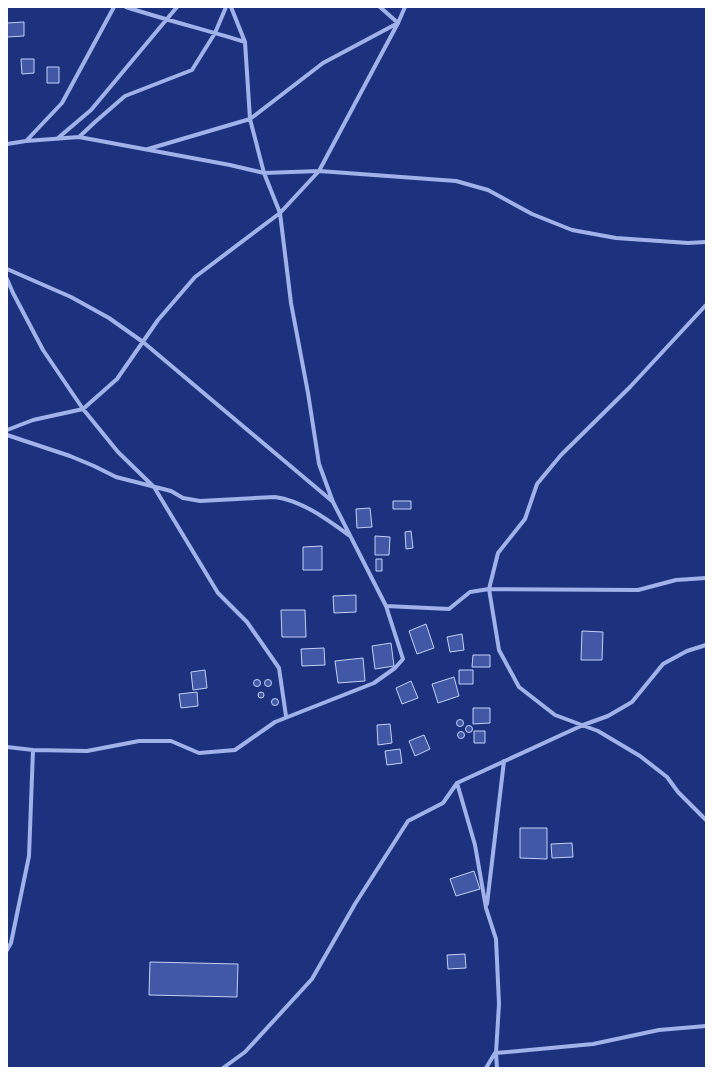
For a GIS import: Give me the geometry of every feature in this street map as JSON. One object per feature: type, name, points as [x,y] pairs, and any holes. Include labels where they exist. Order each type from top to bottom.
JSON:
[{"type":"street","points":[[26,140],[62,103],[114,7]]},
{"type":"street","points":[[126,7],[245,42]]},
{"type":"street","points":[[57,138],[91,110],[177,7]]},
{"type":"street","points":[[79,137],[125,96],[192,70],[215,33],[226,7]]},
{"type":"street","points":[[7,747],[33,750],[87,751],[140,741],[171,741],[199,753],[235,750],[286,716],[374,683],[395,668],[403,659],[386,606],[333,502],[319,464],[308,393],[291,303],[280,213],[264,173],[250,119],[245,42],[231,7]]},
{"type":"street","points":[[380,7],[398,23]]},
{"type":"street","points":[[7,430],[33,420],[83,409],[117,379],[158,320],[195,277],[280,213],[319,171],[398,23],[405,7]]},
{"type":"street","points":[[148,149],[250,119],[323,62],[398,23]]},
{"type":"street","points":[[7,144],[26,140],[79,137],[148,149],[264,173],[319,171],[456,180],[488,190],[532,214],[572,230],[616,238],[688,243],[706,242]]},
{"type":"street","points":[[7,269],[71,297],[109,318],[143,342],[333,502]]},
{"type":"street","points":[[7,279],[43,350],[83,409],[118,452],[154,487],[218,593],[247,622],[279,668],[286,716]]},
{"type":"street","points":[[706,305],[630,387],[561,455],[537,484],[526,519],[498,553],[489,589],[499,650],[519,687],[555,715],[598,731],[640,756],[666,777],[678,792],[706,820]]},
{"type":"street","points":[[7,435],[70,456],[116,477],[170,491],[183,498],[200,501],[275,497],[286,499],[324,518],[351,537]]},
{"type":"street","points":[[386,606],[449,609],[470,592],[489,589],[638,590],[676,580],[706,578]]},
{"type":"street","points":[[699,647],[706,641]]},
{"type":"street","points":[[224,1068],[245,1052],[312,978],[355,904],[408,821],[443,803],[457,784],[583,725],[608,716],[632,702],[663,664],[687,651],[706,645]]},
{"type":"street","points":[[7,950],[11,943],[29,856],[33,750]]},
{"type":"street","points":[[486,908],[504,761]]},
{"type":"street","points":[[457,784],[475,846],[486,908],[496,939],[499,1004],[496,1052],[498,1068]]},
{"type":"street","points":[[496,1052],[593,1044],[659,1030],[706,1026]]},
{"type":"street","points":[[486,1068],[496,1052]]},
{"type":"building","points":[[24,22],[24,36],[7,37],[7,23]]},
{"type":"building","points":[[21,59],[34,59],[34,73],[22,74]]},
{"type":"building","points":[[47,67],[59,67],[59,83],[47,83]]},
{"type":"building","points":[[393,501],[411,501],[411,509],[393,509]]},
{"type":"building","points":[[370,508],[372,527],[357,528],[356,509]]},
{"type":"building","points":[[411,531],[413,548],[406,549],[405,532]]},
{"type":"building","points":[[375,536],[390,537],[389,555],[375,555]]},
{"type":"building","points":[[322,546],[322,570],[303,570],[303,547]]},
{"type":"building","points":[[376,559],[382,559],[382,571],[376,571]]},
{"type":"building","points":[[356,595],[356,612],[334,613],[333,596]]},
{"type":"building","points":[[281,610],[305,610],[306,637],[282,637]]},
{"type":"building","points":[[426,624],[434,648],[417,654],[409,631]]},
{"type":"building","points":[[582,631],[603,632],[602,660],[581,660]]},
{"type":"building","points":[[462,634],[464,650],[450,652],[447,637]]},
{"type":"building","points":[[391,643],[394,666],[375,669],[372,646]]},
{"type":"building","points":[[324,648],[325,665],[302,666],[301,649]]},
{"type":"building","points":[[473,655],[490,655],[490,667],[472,667]]},
{"type":"building","points":[[363,658],[365,681],[338,683],[335,661]]},
{"type":"building","points":[[205,670],[207,688],[193,690],[191,672]]},
{"type":"building","points":[[459,670],[473,670],[473,684],[459,684]]},
{"type":"building","points":[[454,677],[459,696],[438,703],[432,684]]},
{"type":"building","points":[[257,679],[260,680],[260,686],[257,687],[254,686],[253,683],[254,680]]},
{"type":"building","points":[[268,679],[271,680],[271,686],[268,687],[265,686],[264,683],[265,680]]},
{"type":"building","points":[[411,681],[418,698],[402,704],[396,688]]},
{"type":"building","points":[[197,692],[198,706],[181,708],[179,694]]},
{"type":"building","points":[[261,692],[264,695],[261,698],[258,695]]},
{"type":"building","points":[[275,699],[278,702],[275,705],[272,702]]},
{"type":"building","points":[[473,708],[490,708],[490,723],[473,724]]},
{"type":"building","points":[[460,720],[463,723],[460,726],[457,723]]},
{"type":"building","points":[[390,724],[392,743],[378,745],[377,725]]},
{"type":"building","points":[[469,726],[472,729],[469,732],[466,729]]},
{"type":"building","points":[[461,731],[464,732],[464,738],[461,739],[458,738],[457,735],[458,732]]},
{"type":"building","points":[[474,731],[485,731],[485,743],[474,743]]},
{"type":"building","points":[[424,735],[430,749],[415,756],[409,741]]},
{"type":"building","points":[[400,749],[402,763],[387,765],[385,751]]},
{"type":"building","points":[[520,828],[547,828],[547,859],[520,858]]},
{"type":"building","points":[[572,843],[573,857],[552,858],[551,844]]},
{"type":"building","points":[[474,871],[480,889],[456,896],[450,879]]},
{"type":"building","points":[[465,954],[466,968],[448,969],[447,955]]},
{"type":"building","points":[[150,962],[238,964],[237,997],[149,995]]}]
